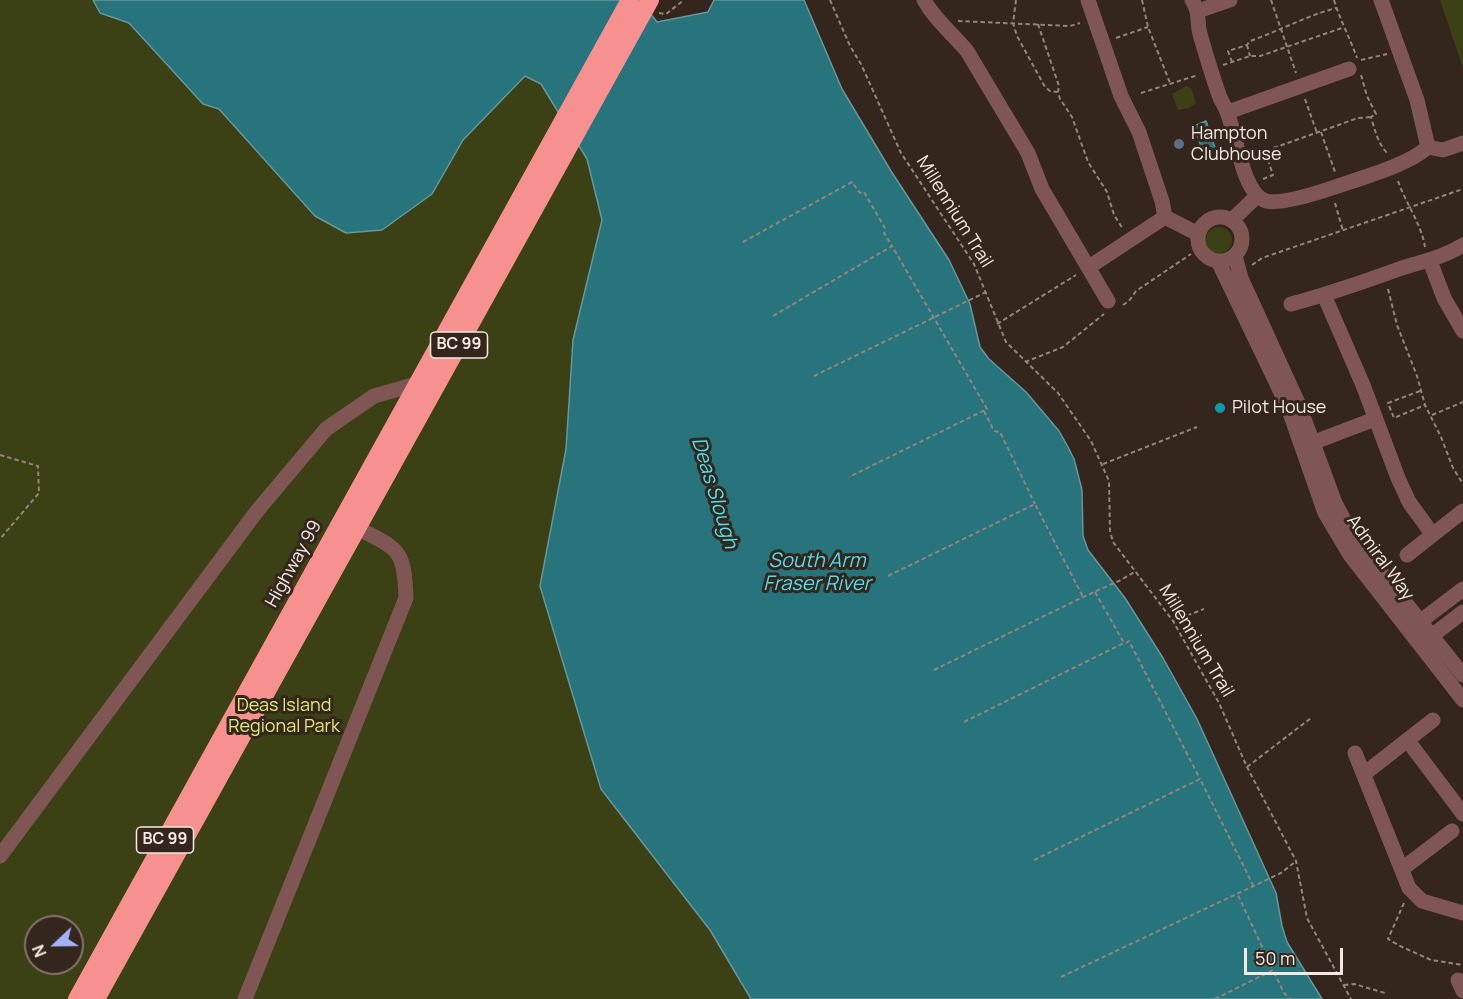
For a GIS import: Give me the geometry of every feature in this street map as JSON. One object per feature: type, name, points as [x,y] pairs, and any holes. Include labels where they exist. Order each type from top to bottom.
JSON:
[{"type":"highway","name":"Highway 99","points":[[77,999],[630,0]]},
{"type":"highway","name":"Highway 99","points":[[96,999],[561,162],[654,6]]},
{"type":"street","points":[[924,0],[941,26],[967,51],[1028,153],[1042,189],[1108,301]]},
{"type":"street","points":[[1088,0],[1121,96],[1139,132],[1162,201],[1165,217]]},
{"type":"street","points":[[1230,0],[1195,5],[1199,31],[1210,70],[1220,99],[1228,112],[1232,134],[1253,190],[1266,201],[1275,202],[1335,187],[1409,161],[1428,147],[1443,150],[1463,143]]},
{"type":"street","points":[[1381,0],[1420,110],[1428,147]]},
{"type":"street","points":[[1228,112],[1354,69]]},
{"type":"street","points":[[1232,220],[1253,190]]},
{"type":"street","points":[[1218,216],[1232,220],[1241,231],[1239,251],[1229,259],[1218,261],[1204,255],[1200,249],[1198,234],[1200,227],[1211,218],[1218,216]]},
{"type":"street","points":[[1089,267],[1165,217]]},
{"type":"street","points":[[1165,217],[1198,234]]},
{"type":"street","points":[[1291,304],[1430,261],[1449,254],[1463,245]]},
{"type":"street","name":"Admiral Way","points":[[1234,256],[1241,278],[1299,405],[1313,484],[1340,527],[1361,547],[1415,626],[1420,645],[1463,700]]},
{"type":"street","name":"Admiral Way","points":[[1218,261],[1307,445]]},
{"type":"street","points":[[1430,261],[1444,298],[1463,331]]},
{"type":"street","points":[[1324,295],[1363,385],[1398,478],[1409,502],[1433,535]]},
{"type":"street","points":[[0,856],[257,511],[326,429],[374,396],[420,383]]},
{"type":"street","points":[[1307,445],[1375,419]]},
{"type":"street","points":[[1407,555],[1463,511]]},
{"type":"street","points":[[245,999],[406,598],[405,568],[395,549],[357,528]]},
{"type":"street","points":[[1415,626],[1463,589]]},
{"type":"street","points":[[1420,645],[1463,612]]},
{"type":"street","name":"Admiral Way","points":[[1415,626],[1432,635],[1463,675]]},
{"type":"street","points":[[1364,774],[1433,720]]},
{"type":"street","points":[[1408,741],[1463,814]]},
{"type":"street","points":[[1355,753],[1408,888],[1422,901],[1463,913]]},
{"type":"street","points":[[1402,869],[1452,831]]},
{"type":"path","points":[[654,6],[666,14],[684,0]]},
{"type":"path","name":"Millennium Trail","points":[[830,0],[901,153],[974,264],[1006,342],[1058,393],[1091,441],[1103,464],[1109,481],[1110,536],[1113,543],[1173,621],[1219,703],[1247,767],[1296,861],[1307,918],[1351,999]]},
{"type":"path","points":[[1016,0],[1013,23],[1017,36],[1045,87],[1050,91],[1058,92]]},
{"type":"path","points":[[1143,0],[1148,27],[1170,83]]},
{"type":"path","points":[[1271,0],[1286,47],[1319,132],[1335,187],[1343,231]]},
{"type":"path","points":[[1334,0],[1342,28],[1351,42],[1358,61],[1400,49]]},
{"type":"path","points":[[1232,62],[1228,51],[1247,45],[1250,41],[1311,15],[1336,8]]},
{"type":"path","points":[[941,26],[958,21],[1070,26],[1094,18]]},
{"type":"path","points":[[1038,24],[1059,86],[1060,99],[1072,117],[1088,162],[1107,192],[1114,215],[1130,239]]},
{"type":"path","points":[[1103,43],[1148,27]]},
{"type":"path","points":[[1141,93],[1342,28]]},
{"type":"path","points":[[1247,45],[1250,56]]},
{"type":"path","points":[[1253,190],[1273,175],[1265,151],[1358,118],[1371,117],[1376,114],[1354,69]]},
{"type":"path","points":[[1371,117],[1376,134],[1393,166],[1403,194],[1419,223],[1426,255],[1430,261]]},
{"type":"path","points":[[743,242],[852,182],[860,193],[864,192],[885,228],[884,234],[987,409],[849,477]]},
{"type":"path","points":[[1250,267],[1262,258],[1463,189]]},
{"type":"path","points":[[773,316],[891,246]]},
{"type":"path","points":[[997,324],[1089,267]]},
{"type":"path","points":[[1382,275],[1425,405],[1432,415],[1453,468],[1463,484]]},
{"type":"path","points":[[814,376],[986,292]]},
{"type":"path","points":[[1420,391],[1388,404],[1394,418],[1425,405]]},
{"type":"path","points":[[1432,415],[1463,402]]},
{"type":"path","points":[[984,411],[994,431],[1000,432],[1083,597]]},
{"type":"path","points":[[1103,464],[1197,428]]},
{"type":"path","points":[[0,455],[38,466],[39,493],[0,539]]},
{"type":"path","points":[[888,576],[1035,504]]},
{"type":"path","points":[[934,670],[1136,571]]},
{"type":"path","points":[[1095,592],[1124,643]]},
{"type":"path","points":[[1173,621],[1204,609]]},
{"type":"path","points":[[964,722],[1129,641],[1253,885]]},
{"type":"path","points":[[1247,767],[1311,718]]},
{"type":"path","points":[[1034,860],[1200,779]]},
{"type":"path","points":[[1061,977],[1281,873],[1296,861]]},
{"type":"path","points":[[1237,894],[1284,993],[1291,999]]},
{"type":"path","points":[[1414,894],[1404,902],[1388,939],[1431,960],[1463,965]]},
{"type":"path","points":[[1215,999],[1273,970]]},
{"type":"path","points":[[1344,985],[1354,984],[1385,993]]},
{"type":"green space","name":"Deas Island Regional Park","points":[[0,0],[93,0],[100,13],[129,23],[203,104],[219,109],[382,230],[432,194],[463,140],[525,76],[541,84],[587,159],[602,220],[573,340],[566,449],[710,930],[751,999],[0,999]]},
{"type":"green space","points":[[1440,0],[1463,0],[1463,68]]},
{"type":"green space","points":[[1186,86],[1191,88],[1196,103],[1189,108],[1178,110],[1172,94]]},
{"type":"green space","points":[[1219,227],[1228,231],[1232,240],[1228,249],[1219,253],[1210,249],[1206,240],[1210,231]]},
{"type":"water","name":"South Arm Fraser River","points":[[93,0],[640,0],[657,22],[708,12],[714,0],[804,0],[842,89],[891,171],[949,260],[970,304],[980,347],[989,359],[1026,392],[1059,431],[1068,447],[1074,459],[1082,490],[1083,536],[1088,550],[1125,598],[1163,658],[1197,719],[1276,893],[1287,942],[1322,999],[751,999],[710,930],[601,789],[540,586],[566,449],[573,340],[602,220],[587,159],[541,84],[525,76],[463,140],[432,194],[382,230],[346,233],[315,216],[219,109],[203,104],[129,23],[100,13]]},
{"type":"water","points":[[1206,121],[1216,151],[1204,155],[1194,126]]},
{"type":"place","name":"Hampton Clubhouse","points":[[1179,144]]},
{"type":"place","name":"Pilot House","points":[[1220,408]]},
{"type":"water label","name":"Deas Slough","points":[[714,493]]}]
